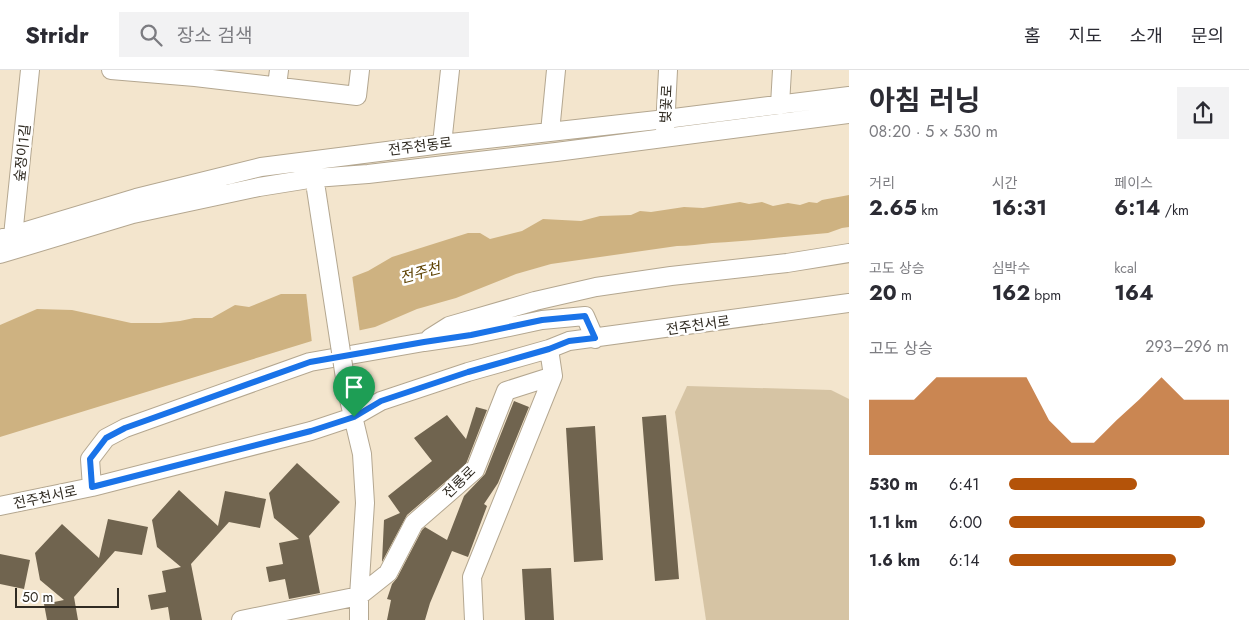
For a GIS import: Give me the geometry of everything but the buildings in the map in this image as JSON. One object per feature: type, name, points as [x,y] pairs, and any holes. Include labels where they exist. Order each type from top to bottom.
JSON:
[{"type":"street","name":"숲정이1길","points":[[6,237],[30,70]]},
{"type":"street","points":[[111,70],[278,78],[356,96],[360,70]]},
{"type":"street","points":[[442,144],[450,70]]},
{"type":"street","points":[[550,132],[556,70]]},
{"type":"street","name":"벚꽃로","points":[[664,138],[668,70]]},
{"type":"street","points":[[780,105],[782,70]]},
{"type":"street","name":"전주천동로","points":[[6,237],[136,198],[261,167],[849,96]]},
{"type":"street","name":"전주천동로","points":[[0,254],[133,214],[259,187],[316,184],[368,174],[849,114]]},
{"type":"street","points":[[312,160],[347,391],[362,454],[365,502],[359,620]]},
{"type":"street","points":[[424,342],[449,326],[535,302],[596,288],[671,276],[787,263],[849,253]]},
{"type":"street","name":"전주천서로","points":[[0,506],[92,487],[311,431],[354,417],[381,401],[468,372],[549,349],[569,341],[849,303]]},
{"type":"street","points":[[92,487],[90,459],[106,438],[125,428],[310,362],[471,335],[542,320],[585,316],[595,338]]},
{"type":"street","points":[[474,620],[472,577],[553,376],[549,349]]},
{"type":"street","name":"전룡로","points":[[359,596],[388,573],[414,523],[475,470],[506,391],[553,376]]},
{"type":"street","points":[[241,620],[359,596]]},
{"type":"shaded area","points":[[687,386],[831,390],[849,399],[849,620],[706,620],[675,412]]},
{"type":"water","name":"전주천","points":[[849,195],[849,227],[828,233],[677,246],[551,264],[516,274],[456,298],[417,309],[375,327],[315,340],[0,437],[0,325],[37,309],[72,310],[131,323],[160,323],[194,318],[212,318],[235,305],[249,307],[281,294],[308,294],[368,271],[392,257],[468,233],[480,233],[490,239],[522,231],[543,219],[581,221],[600,216],[631,215],[640,211],[651,212],[684,207],[703,208],[740,202],[749,204],[762,202],[773,206],[788,203],[800,205]]},
{"type":"pier","points":[[352,275],[360,333],[312,343],[306,292]]},
{"type":"route","points":[[585,316],[595,338],[569,341],[549,349],[468,372],[381,401],[354,417],[311,431],[92,487],[90,459],[106,438],[146,420],[310,362],[471,335],[542,320],[585,316]]}]
